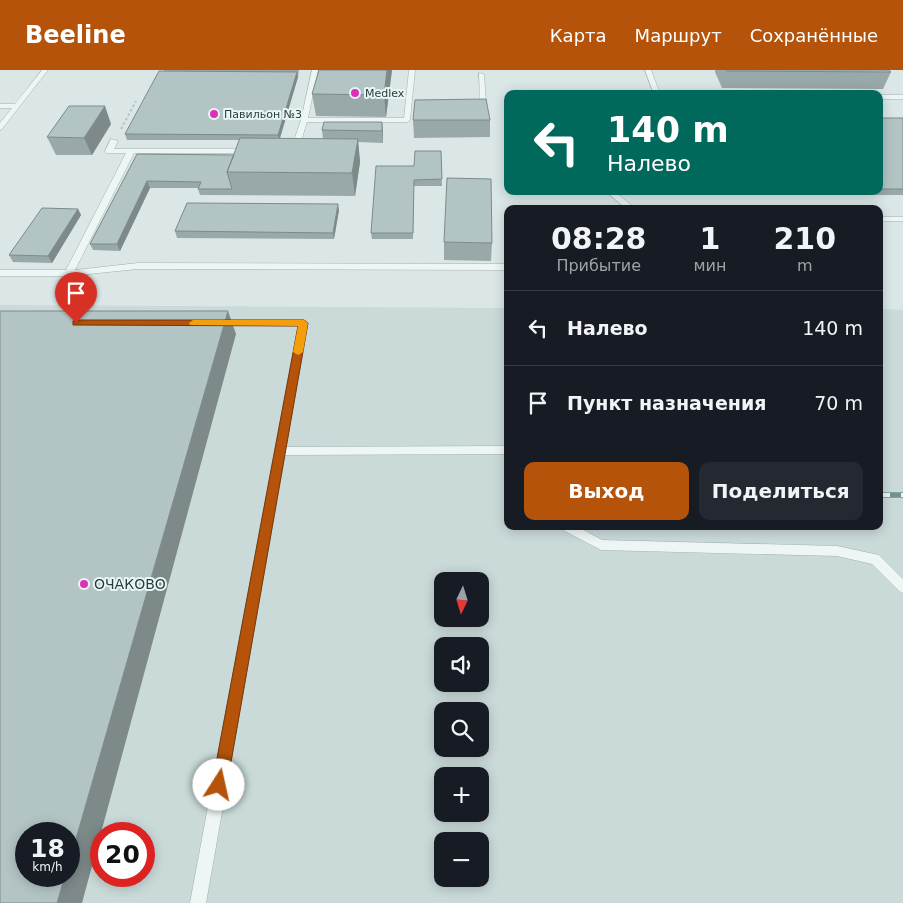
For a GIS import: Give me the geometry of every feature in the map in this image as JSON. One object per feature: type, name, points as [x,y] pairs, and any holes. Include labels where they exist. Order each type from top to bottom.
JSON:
[{"type":"lane","points":[[0,128],[45,70]]},
{"type":"lane","points":[[284,151],[294,151],[304,120],[315,70]]},
{"type":"lane","points":[[304,120],[407,120],[412,70]]},
{"type":"lane","points":[[648,70],[656,90]]},
{"type":"lane","points":[[464,102],[483,102],[481,74]]},
{"type":"lane","points":[[883,97],[903,97]]},
{"type":"lane","points":[[409,101],[418,101]]},
{"type":"lane","points":[[0,106],[16,106]]},
{"type":"lane","points":[[114,141],[109,151],[255,151]]},
{"type":"lane","points":[[70,272],[131,151]]},
{"type":"lane","points":[[614,195],[627,205]]},
{"type":"lane","points":[[883,219],[903,219]]},
{"type":"lane","points":[[0,273],[70,272],[138,266],[504,266]]},
{"type":"lane","points":[[198,903],[304,323],[206,323]]},
{"type":"lane","points":[[280,451],[504,450]]},
{"type":"lane","points":[[572,530],[601,546],[837,551],[875,559],[903,587]]},
{"type":"path","points":[[114,141],[136,101]]},
{"type":"shaded area","name":"ОЧАКОВО","points":[[0,305],[504,308],[504,530],[883,530],[883,309],[903,310],[903,903],[0,903]]},
{"type":"building","points":[[319,70],[387,70],[384,95],[312,94]]},
{"type":"building","points":[[889,70],[891,72],[727,71]]},
{"type":"building","name":"Павильон №3","points":[[159,71],[297,72],[278,135],[125,134]]},
{"type":"building","points":[[486,99],[490,120],[413,120],[415,100]]},
{"type":"building","points":[[69,106],[105,106],[84,138],[47,137]]},
{"type":"building","points":[[883,118],[903,118],[903,189],[883,189]]},
{"type":"building","points":[[324,122],[382,122],[382,131],[322,130]]},
{"type":"building","points":[[240,138],[358,139],[352,173],[227,172]]},
{"type":"building","points":[[415,151],[441,151],[442,179],[414,180],[413,233],[371,233],[376,166],[414,166]]},
{"type":"building","points":[[137,154],[234,155],[227,172],[232,189],[198,189],[201,182],[147,181],[117,244],[90,244]]},
{"type":"building","points":[[447,178],[491,179],[492,243],[444,242]]},
{"type":"building","points":[[187,203],[338,204],[333,233],[175,231]]},
{"type":"building","points":[[42,208],[78,209],[48,256],[9,255]]},
{"type":"building","name":"ОЧАКОВО","points":[[0,311],[228,311],[80,825],[80,822],[15,822],[15,887],[62,887],[57,903],[0,903]]},
{"type":"railway","points":[[883,495],[903,495]]},
{"type":"slow traffic","points":[[193,323],[304,323],[298,352]]},
{"type":"place","name":"Medlex","points":[[355,93]]},
{"type":"place","name":"Павильон №3","points":[[214,114]]},
{"type":"place","name":"ОЧАКОВО","points":[[84,584]]},
{"type":"route","points":[[76,323],[304,323],[219,785]]}]
